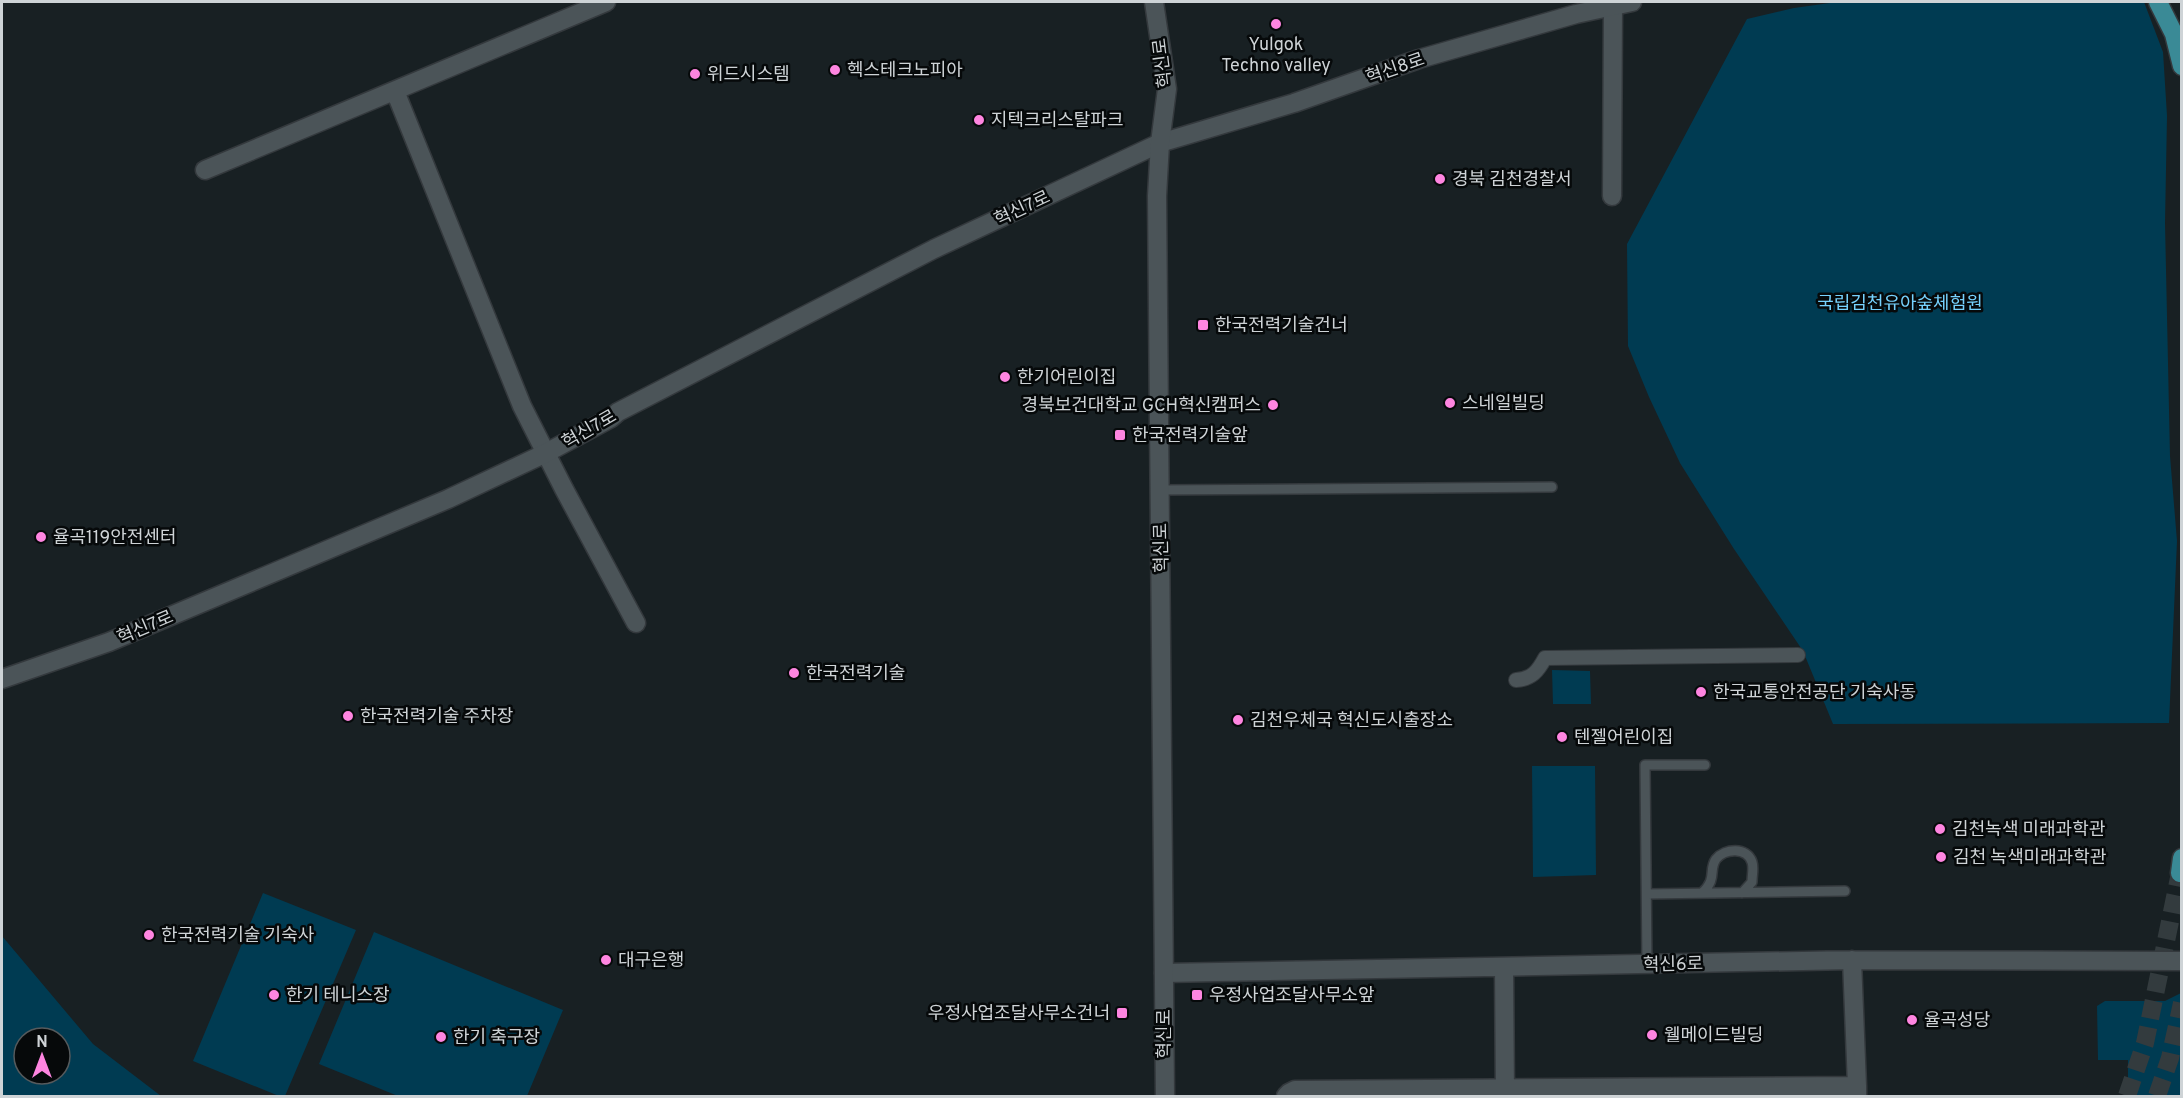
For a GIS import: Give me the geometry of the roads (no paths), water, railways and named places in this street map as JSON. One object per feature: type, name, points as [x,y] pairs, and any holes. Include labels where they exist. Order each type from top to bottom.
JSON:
[{"type":"highway","points":[[2158,2],[2174,34],[2181,66]]},
{"type":"street","points":[[205,170],[606,2]]},
{"type":"street","name":"혁신로","points":[[1154,2],[1167,89],[1160,143],[1157,196],[1165,1096]]},
{"type":"street","name":"혁신8로","points":[[1160,143],[1294,103],[1419,59],[1613,3],[1632,2]]},
{"type":"street","points":[[1612,196],[1613,3]]},
{"type":"street","points":[[395,91],[522,406],[636,623]]},
{"type":"street","name":"혁신7로","points":[[2,679],[109,642],[448,499],[546,453],[618,412],[934,249],[1160,143]]},
{"type":"street","points":[[1516,681],[1526,680],[1535,674],[1545,658],[1798,655]]},
{"type":"street","points":[[1286,1096],[1295,1090],[1388,1093],[1857,1091],[1852,960]]},
{"type":"street","name":"혁신6로","points":[[1164,973],[1852,960],[2181,961]]},
{"type":"street","points":[[1504,967],[1505,1093]]},
{"type":"lane","points":[[1160,490],[1552,487]]},
{"type":"lane","points":[[1647,965],[1645,765],[1705,765]]},
{"type":"lane","points":[[1702,893],[1711,885],[1717,858],[1731,851],[1739,851],[1748,855],[1752,861],[1752,882],[1742,892]]},
{"type":"lane","points":[[1647,894],[1845,891]]},
{"type":"tunnel","points":[[2127,1096],[2145,1043],[2180,873]]},
{"type":"tunnel","points":[[2157,1096],[2170,1058],[2182,1003]]},
{"type":"place","name":"Yulgok Techno valley","points":[[1276,24]]},
{"type":"place","name":"헥스테크노피아","points":[[835,70]]},
{"type":"place","name":"위드시스템","points":[[695,74]]},
{"type":"place","name":"지텍크리스탈파크","points":[[979,120]]},
{"type":"place","name":"경북 김천경찰서","points":[[1440,179]]},
{"type":"place","name":"한국전력기술건너","points":[[1203,325]]},
{"type":"place","name":"한기어린이집","points":[[1005,377]]},
{"type":"place","name":"스네일빌딩","points":[[1450,403]]},
{"type":"place","name":"경북보건대학교 GCH혁신캠퍼스","points":[[1273,405]]},
{"type":"place","name":"한국전력기술앞","points":[[1120,435]]},
{"type":"place","name":"율곡119안전센터","points":[[41,537]]},
{"type":"place","name":"한국전력기술","points":[[794,673]]},
{"type":"place","name":"한국교통안전공단 기숙사동","points":[[1701,692]]},
{"type":"place","name":"한국전력기술 주차장","points":[[348,716]]},
{"type":"place","name":"김천우체국 혁신도시출장소","points":[[1238,720]]},
{"type":"place","name":"텐젤어린이집","points":[[1562,737]]},
{"type":"place","name":"김천녹색 미래과학관","points":[[1940,829]]},
{"type":"place","name":"김천 녹색미래과학관","points":[[1941,857]]},
{"type":"place","name":"한국전력기술 기숙사","points":[[149,935]]},
{"type":"place","name":"대구은행","points":[[606,960]]},
{"type":"place","name":"한기 테니스장","points":[[274,995]]},
{"type":"place","name":"우정사업조달사무소앞","points":[[1197,995]]},
{"type":"place","name":"우정사업조달사무소건너","points":[[1122,1013]]},
{"type":"place","name":"율곡성당","points":[[1912,1020]]},
{"type":"place","name":"웰메이드빌딩","points":[[1652,1035]]},
{"type":"place","name":"한기 축구장","points":[[441,1037]]},
{"type":"park label","name":"국립김천유아숲체험원","points":[[1900,303]]}]
